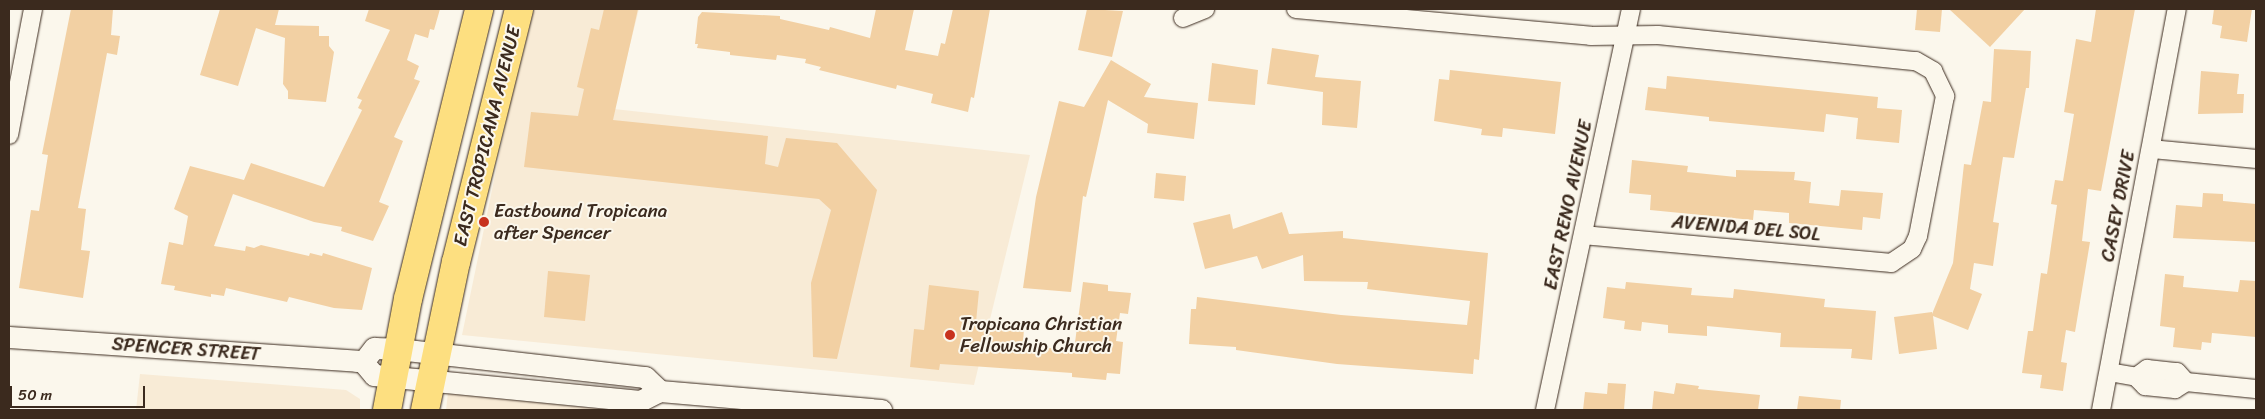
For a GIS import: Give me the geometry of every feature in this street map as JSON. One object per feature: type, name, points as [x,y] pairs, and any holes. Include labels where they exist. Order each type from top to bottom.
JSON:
[{"type":"main road","name":"EAST TROPICANA AVENUE","points":[[387,410],[398,348],[479,9]]},
{"type":"main road","name":"EAST TROPICANA AVENUE","points":[[425,410],[434,354],[519,9]]},
{"type":"street","points":[[9,135],[33,9]]},
{"type":"street","points":[[1183,18],[1205,9]]},
{"type":"street","points":[[1296,9],[1591,36],[1625,35]]},
{"type":"street","name":"EAST RENO AVENUE","points":[[1545,410],[1631,9]]},
{"type":"street","name":"CASEY DRIVE","points":[[2101,410],[2177,9]]},
{"type":"street","name":"AVENIDA DEL SOL","points":[[1583,235],[1891,263],[1912,249],[1918,236],[1945,96],[1933,71],[1916,61],[1658,34],[1625,35]]},
{"type":"street","points":[[2151,149],[2256,159]]},
{"type":"street","name":"SPENCER STREET","points":[[9,337],[363,362]]},
{"type":"street","points":[[660,390],[645,377],[434,354],[398,348],[374,348],[363,362],[374,375],[640,401],[660,390],[881,410]]},
{"type":"street","points":[[2108,372],[2136,377],[2147,369],[2177,372],[2186,382],[2256,388]]},
{"type":"shaded area","points":[[534,9],[639,9],[614,109],[1030,155],[974,385],[462,335],[510,103]]},
{"type":"shaded area","points":[[140,374],[346,390],[360,399],[360,410],[136,410]]},
{"type":"shaded area","points":[[448,393],[611,410],[446,410]]},
{"type":"building","points":[[71,9],[113,9],[111,35],[120,36],[117,55],[107,53],[78,208],[86,209],[81,250],[90,251],[83,298],[19,288],[31,210],[39,211],[48,155],[42,154]]},
{"type":"building","points":[[220,9],[279,9],[275,25],[319,26],[319,36],[329,36],[329,46],[334,52],[326,102],[288,99],[288,91],[283,84],[285,38],[256,28],[238,86],[200,75]]},
{"type":"building","points":[[369,9],[440,9],[434,30],[430,29],[428,38],[415,34],[407,60],[419,66],[414,79],[420,81],[394,137],[403,141],[379,202],[389,206],[373,241],[341,231],[342,227],[314,222],[233,194],[214,246],[245,251],[246,246],[254,248],[261,245],[309,256],[310,253],[322,256],[323,253],[372,268],[362,310],[334,308],[289,297],[287,302],[226,288],[224,296],[211,294],[211,297],[174,290],[175,286],[161,284],[169,242],[183,245],[188,216],[174,209],[190,166],[244,180],[251,163],[324,187],[362,110],[358,108],[362,100],[357,98],[390,30],[365,21]]},
{"type":"building","points":[[604,9],[638,9],[613,120],[768,136],[765,164],[778,167],[786,138],[837,143],[877,190],[837,359],[813,357],[811,283],[831,210],[819,199],[524,167],[531,112],[578,116],[584,89],[577,87],[591,28],[599,30]]},
{"type":"building","points":[[876,9],[914,9],[905,50],[938,56],[941,43],[945,44],[953,9],[990,9],[974,98],[971,97],[968,112],[931,103],[933,94],[897,85],[896,89],[819,70],[821,67],[805,63],[806,59],[777,55],[776,60],[730,55],[730,52],[697,48],[698,44],[695,44],[698,17],[702,12],[780,16],[780,19],[829,30],[830,27],[870,38]]},
{"type":"building","points":[[1087,9],[1123,11],[1112,57],[1078,50]]},
{"type":"building","points":[[1917,9],[1942,9],[1940,32],[1915,30]]},
{"type":"building","points":[[1949,9],[2025,9],[1990,47]]},
{"type":"building","points":[[2096,9],[2135,9],[2101,191],[2088,189],[2082,241],[2090,242],[2075,332],[2066,330],[2061,362],[2067,363],[2063,391],[2040,388],[2042,375],[2022,373],[2028,331],[2033,331],[2041,273],[2047,274],[2057,205],[2051,204],[2055,180],[2063,181],[2074,114],[2064,112],[2076,39],[2091,42]]},
{"type":"building","points":[[2214,9],[2252,9],[2247,42],[2220,38],[2222,26],[2212,24]]},
{"type":"building","points":[[1272,48],[1319,55],[1315,77],[1361,81],[1357,128],[1322,125],[1323,92],[1267,84]]},
{"type":"building","points":[[1994,49],[2031,51],[2029,88],[2026,88],[2014,158],[2003,157],[1993,222],[1999,223],[1993,266],[1974,263],[1970,289],[1982,294],[1968,330],[1933,316],[1937,349],[1899,354],[1894,317],[1932,312],[1932,314],[1953,263],[1964,164],[1971,165],[1983,101],[1991,102]]},
{"type":"building","points":[[1111,60],[1151,84],[1144,97],[1198,103],[1194,139],[1147,133],[1148,124],[1108,100],[1086,197],[1083,196],[1071,292],[1023,288],[1036,197],[1059,101],[1084,107]]},
{"type":"building","points":[[1212,63],[1258,70],[1255,105],[1208,101]]},
{"type":"building","points":[[1450,70],[1561,82],[1555,134],[1503,128],[1502,137],[1481,135],[1482,129],[1434,121],[1439,79],[1449,80]]},
{"type":"building","points":[[2201,71],[2239,74],[2237,94],[2244,94],[2243,113],[2198,114]]},
{"type":"building","points":[[1667,76],[1878,97],[1877,108],[1902,110],[1899,143],[1856,139],[1858,118],[1826,114],[1824,132],[1709,121],[1709,117],[1645,110],[1648,87],[1666,89]]},
{"type":"building","points":[[1632,160],[1688,166],[1687,172],[1736,177],[1736,170],[1795,172],[1794,180],[1811,182],[1809,203],[1839,206],[1841,190],[1883,193],[1880,219],[1863,217],[1862,230],[1789,223],[1789,213],[1754,210],[1753,220],[1650,210],[1651,195],[1629,193]]},
{"type":"building","points":[[1156,173],[1186,176],[1184,201],[1154,198]]},
{"type":"building","points":[[2203,193],[2223,194],[2223,201],[2256,204],[2256,242],[2173,238],[2176,205],[2202,207]]},
{"type":"building","points":[[1282,212],[1289,234],[1343,231],[1343,238],[1488,253],[1479,360],[1474,359],[1473,374],[1337,364],[1236,350],[1236,347],[1189,344],[1191,309],[1196,309],[1197,297],[1341,315],[1467,325],[1470,301],[1367,289],[1368,282],[1304,281],[1303,255],[1262,269],[1257,256],[1205,269],[1193,223],[1230,214],[1233,229]]},
{"type":"building","points":[[548,271],[590,275],[585,321],[544,317]]},
{"type":"building","points":[[2165,274],[2184,276],[2183,287],[2238,292],[2240,280],[2256,281],[2256,337],[2212,333],[2211,343],[2202,342],[2201,350],[2173,347],[2175,328],[2160,326]]},
{"type":"building","points":[[1083,282],[1108,285],[1108,291],[1131,293],[1128,314],[1120,313],[1116,341],[1123,342],[1120,374],[1107,373],[1106,380],[1072,377],[1072,373],[971,366],[940,364],[939,370],[910,367],[914,329],[924,330],[929,285],[979,291],[976,322],[1024,326],[1023,346],[1074,350]]},
{"type":"building","points":[[1626,282],[1692,288],[1691,295],[1733,298],[1734,289],[1825,299],[1824,307],[1876,311],[1872,360],[1851,358],[1852,349],[1780,347],[1781,333],[1707,326],[1707,336],[1668,333],[1668,325],[1642,322],[1641,331],[1624,329],[1625,321],[1603,318],[1607,287],[1625,289]]},
{"type":"building","points":[[1608,383],[1626,384],[1624,410],[1583,410],[1585,392],[1607,394]]},
{"type":"building","points":[[1676,383],[1699,386],[1698,389],[1760,395],[1758,410],[1652,410],[1654,391],[1674,394]]},
{"type":"building","points":[[1799,396],[1841,400],[1840,410],[1797,410]]},
{"type":"place","name":"Eastbound Tropicana after Spencer","points":[[484,222]]},
{"type":"place","name":"Tropicana Christian Fellowship Church","points":[[950,335]]}]
